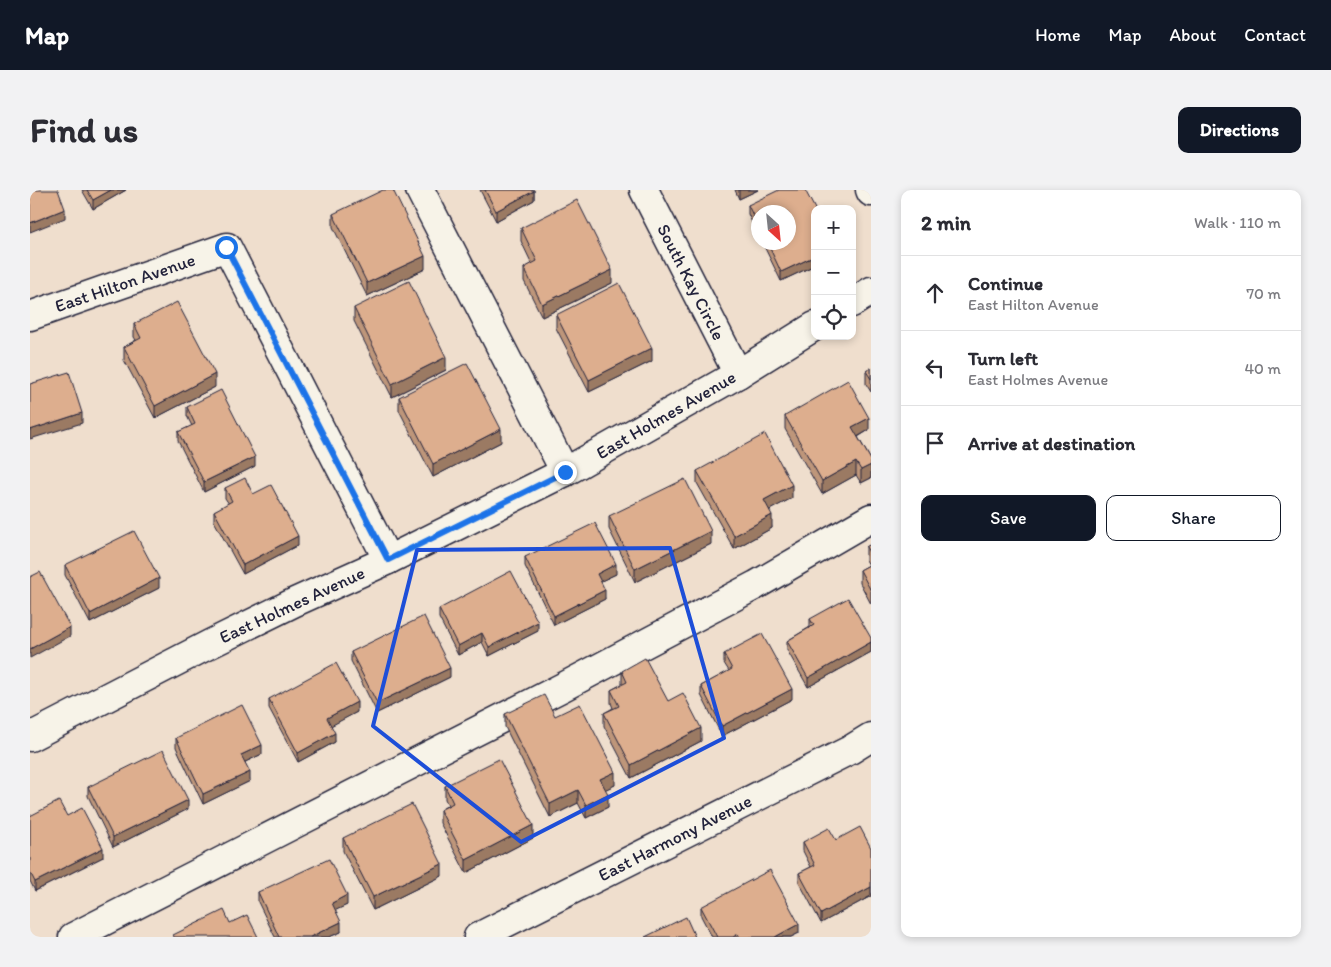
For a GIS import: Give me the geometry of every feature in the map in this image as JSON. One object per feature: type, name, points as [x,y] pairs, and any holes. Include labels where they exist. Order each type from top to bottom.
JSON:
[{"type":"street","points":[[420,190],[565,472]]},
{"type":"street","name":"South Kay Circle","points":[[644,190],[738,374]]},
{"type":"street","name":"East Hilton Avenue","points":[[30,316],[226,247],[388,560]]},
{"type":"street","points":[[856,300],[871,291]]},
{"type":"street","name":"East Holmes Avenue","points":[[30,737],[261,618],[388,560],[565,472],[738,374],[811,328]]},
{"type":"street","points":[[73,937],[571,683],[756,584],[871,518]]},
{"type":"street","name":"East Harmony Avenue","points":[[478,937],[850,750],[871,737]]},
{"type":"highlighted area","points":[[670,548],[724,738],[521,842],[373,726],[417,550]]},
{"type":"building","points":[[30,190],[58,190],[65,209],[30,223]]},
{"type":"building","points":[[87,190],[111,190],[93,200]]},
{"type":"building","points":[[383,190],[393,190],[425,256],[367,283],[333,214]]},
{"type":"building","points":[[485,190],[534,190],[534,191],[496,211]]},
{"type":"building","points":[[779,190],[805,190],[813,205],[811,205],[811,258],[781,272],[771,250],[796,250],[796,205],[751,205],[751,211],[748,205]]},
{"type":"building","points":[[577,200],[612,270],[542,304],[524,268],[537,261],[521,228]]},
{"type":"building","points":[[409,281],[446,357],[392,384],[354,308]]},
{"type":"building","points":[[619,283],[652,348],[589,380],[556,315]]},
{"type":"building","points":[[177,302],[215,374],[155,406],[124,347],[141,338],[134,324]]},
{"type":"building","points":[[467,363],[501,429],[433,464],[399,397]]},
{"type":"building","points":[[871,368],[871,379],[866,371]]},
{"type":"building","points":[[69,372],[82,413],[30,430],[30,384]]},
{"type":"building","points":[[848,380],[869,418],[852,427],[871,460],[871,465],[861,470],[856,462],[822,481],[785,416]]},
{"type":"building","points":[[221,390],[255,457],[204,482],[178,432],[195,424],[187,407]]},
{"type":"building","points":[[765,434],[792,485],[764,500],[772,515],[734,536],[697,471]]},
{"type":"building","points":[[245,478],[253,494],[271,485],[298,536],[243,565],[214,511],[232,501],[225,488]]},
{"type":"building","points":[[685,479],[711,531],[635,569],[609,516]]},
{"type":"building","points":[[595,523],[616,564],[597,574],[605,590],[554,616],[525,557]]},
{"type":"building","points":[[134,531],[159,578],[90,614],[65,565]]},
{"type":"building","points":[[871,544],[871,555],[866,547]]},
{"type":"building","points":[[871,564],[871,591],[860,570]]},
{"type":"building","points":[[511,571],[538,622],[489,647],[482,633],[458,646],[439,609]]},
{"type":"building","points":[[40,572],[70,627],[30,649],[30,577]]},
{"type":"building","points":[[848,598],[871,638],[871,642],[808,678],[787,641],[814,625],[810,619]]},
{"type":"building","points":[[424,616],[450,668],[377,703],[351,652]]},
{"type":"building","points":[[762,634],[792,689],[722,726],[701,686],[732,669],[724,654]]},
{"type":"building","points":[[645,658],[668,701],[683,693],[701,728],[631,765],[604,713],[619,706],[611,690],[627,682],[622,671]]},
{"type":"building","points":[[336,663],[357,702],[327,718],[335,733],[298,753],[269,699]]},
{"type":"building","points":[[544,695],[555,716],[580,704],[615,772],[600,779],[608,794],[586,805],[578,790],[550,804],[505,714]]},
{"type":"building","points":[[242,705],[262,745],[241,755],[250,772],[203,794],[176,738]]},
{"type":"building","points":[[163,750],[188,800],[113,837],[88,787]]},
{"type":"building","points":[[499,759],[533,825],[466,860],[440,810],[453,803],[445,786]]},
{"type":"building","points":[[59,801],[67,816],[82,808],[103,848],[35,882],[30,872],[30,816]]},
{"type":"building","points":[[412,804],[442,864],[373,897],[343,838]]},
{"type":"building","points":[[860,827],[871,848],[871,887],[821,914],[799,873],[815,865],[803,842],[829,828],[836,840]]},
{"type":"building","points":[[329,859],[347,895],[332,903],[341,922],[310,937],[279,937],[258,892]]},
{"type":"building","points":[[770,870],[799,924],[775,937],[740,937],[738,934],[733,937],[717,937],[701,907]]},
{"type":"building","points":[[224,910],[230,923],[247,915],[258,937],[174,937],[173,935]]},
{"type":"building","points":[[686,917],[695,937],[645,937]]},
{"type":"route","points":[[226,247],[388,560],[565,472]]}]
